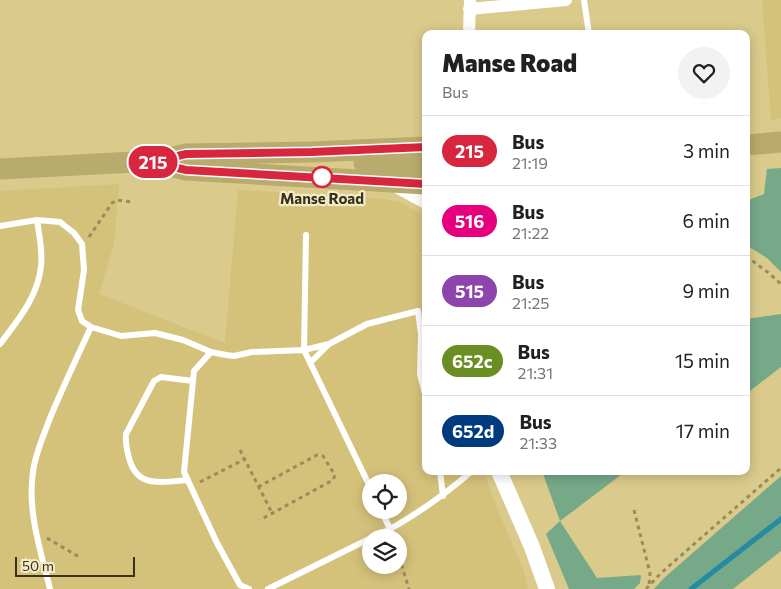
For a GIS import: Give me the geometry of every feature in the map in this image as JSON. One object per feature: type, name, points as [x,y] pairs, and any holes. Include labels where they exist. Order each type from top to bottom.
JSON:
[{"type":"highway","points":[[750,145],[781,142]]},
{"type":"highway","points":[[0,169],[153,162],[186,154],[312,152],[422,147]]},
{"type":"highway","points":[[312,152],[367,163],[422,164]]},
{"type":"highway","points":[[153,162],[186,170],[422,184]]},
{"type":"street","points":[[469,30],[470,5],[566,0]]},
{"type":"street","points":[[390,181],[422,199]]},
{"type":"street","points":[[501,475],[532,548],[547,589]]},
{"type":"lane","points":[[584,0],[588,30]]},
{"type":"lane","points":[[0,344],[27,307],[37,286],[42,252],[37,220]]},
{"type":"lane","points":[[0,226],[37,220],[60,222],[74,233],[82,244],[84,270],[78,310],[82,321],[91,327],[121,336],[155,333],[183,340],[211,352],[234,356],[252,352],[304,350],[329,344],[367,324],[418,312],[421,335],[420,374],[422,382]]},
{"type":"lane","points":[[306,235],[304,350],[364,474]]},
{"type":"lane","points":[[50,589],[36,531],[32,499],[33,472],[46,427],[91,327]]},
{"type":"lane","points":[[310,363],[329,344]]},
{"type":"lane","points":[[211,352],[194,371],[184,472],[217,543],[240,585],[249,589]]},
{"type":"lane","points":[[189,483],[150,482],[139,477],[132,468],[125,443],[126,434],[154,381],[161,377],[193,381]]},
{"type":"lane","points":[[440,475],[443,496]]},
{"type":"lane","points":[[385,519],[390,529],[443,496],[467,475]]},
{"type":"lane","points":[[268,589],[362,543]]},
{"type":"path","points":[[82,244],[93,232],[112,203],[118,200],[132,202]]},
{"type":"path","points":[[750,259],[781,284]]},
{"type":"path","points":[[240,450],[272,514]]},
{"type":"path","points":[[258,487],[316,455],[323,456],[335,475],[333,480],[260,520]]},
{"type":"path","points":[[189,483],[245,459]]},
{"type":"path","points":[[646,589],[661,573],[781,468]]},
{"type":"path","points":[[634,510],[650,572],[649,585]]},
{"type":"path","points":[[36,531],[81,558]]},
{"type":"path","points":[[404,574],[409,589]]},
{"type":"shaded area","points":[[762,0],[781,0],[781,118],[771,120]]},
{"type":"shaded area","points":[[119,184],[114,244],[99,294],[225,343],[238,190],[278,192],[309,199],[330,201],[354,196],[398,201],[420,213],[422,215],[422,475],[485,475],[494,501],[523,569],[528,589],[0,589],[0,191]]},
{"type":"green space","points":[[781,168],[781,272],[767,258],[750,247],[750,199],[764,194],[767,169]]},
{"type":"green space","points":[[781,314],[781,367],[750,391],[750,318]]},
{"type":"green space","points":[[543,475],[621,475],[560,521]]},
{"type":"green space","points":[[781,476],[781,551],[733,589],[654,589],[664,578]]},
{"type":"green space","points":[[560,521],[597,578],[641,575],[640,583],[634,589],[569,589],[546,534]]},
{"type":"waterway","points":[[691,589],[781,519]]},
{"type":"bus line","name":"215","points":[[422,147],[312,152],[186,154],[153,162],[186,170],[422,184]]},
{"type":"place","name":"Manse Road","points":[[322,177]]}]
